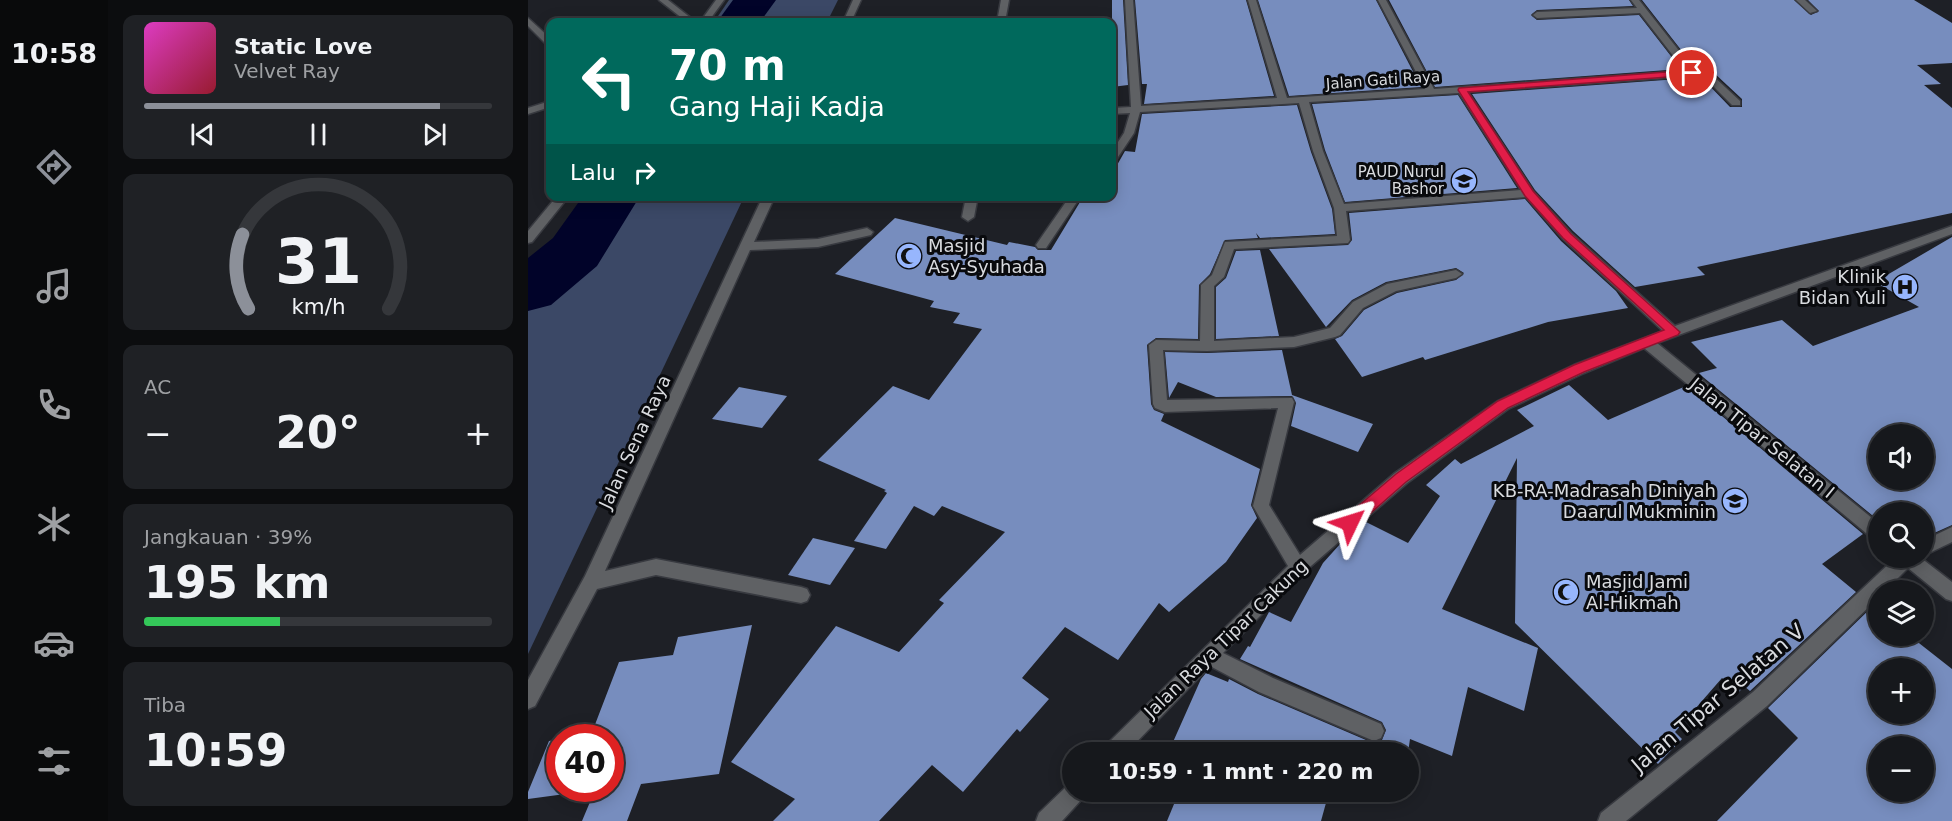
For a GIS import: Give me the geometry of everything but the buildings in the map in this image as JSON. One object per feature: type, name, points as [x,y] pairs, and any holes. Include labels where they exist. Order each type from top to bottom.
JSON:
[{"type":"street","points":[[663,0],[687,18]]},
{"type":"street","points":[[708,18],[720,0]]},
{"type":"street","points":[[849,18],[857,0]]},
{"type":"street","points":[[1002,18],[1005,0]]},
{"type":"street","points":[[1116,152],[1129,133],[1136,109],[1129,0]]},
{"type":"street","points":[[1252,0],[1282,101]]},
{"type":"street","points":[[1382,0],[1431,92]]},
{"type":"street","points":[[1635,0],[1692,73],[1708,76],[1736,103]]},
{"type":"street","points":[[1800,0],[1813,11]]},
{"type":"street","points":[[1537,15],[1643,10]]},
{"type":"street","points":[[528,21],[546,40]]},
{"type":"street","name":"Jalan Gati Raya","points":[[1116,111],[1462,90],[1692,73]]},
{"type":"street","points":[[1462,90],[1529,193],[1567,236],[1673,332]]},
{"type":"street","points":[[1207,346],[1208,285],[1218,277],[1229,245],[1344,240],[1340,208],[1318,151],[1303,100]]},
{"type":"street","points":[[528,111],[546,105]]},
{"type":"street","points":[[1340,208],[1529,193]]},
{"type":"street","points":[[528,239],[560,201]]},
{"type":"street","name":"Jalan Sena Raya","points":[[528,699],[591,582],[767,201]]},
{"type":"street","points":[[968,217],[971,201]]},
{"type":"street","points":[[1042,245],[1073,201]]},
{"type":"street","name":"Jalan Raya Tipar Cakung","points":[[1123,742],[1298,567],[1401,478],[1503,405],[1579,369],[1646,342],[1952,230]]},
{"type":"street","points":[[748,246],[818,243],[867,232]]},
{"type":"street","points":[[1298,567],[1261,506],[1287,402],[1165,406],[1160,404],[1156,345],[1207,346],[1294,342],[1335,332],[1358,305],[1392,287],[1456,273]]},
{"type":"street","name":"Jalan Tipar Selatan I","points":[[1646,342],[1868,525]]},
{"type":"street","points":[[1934,543],[1952,534]]},
{"type":"street","points":[[591,582],[656,567],[801,595]]},
{"type":"street","name":"Jalan Tipar Selatan V","points":[[1609,821],[1760,699],[1897,568]]},
{"type":"street","points":[[1920,568],[1952,593]]},
{"type":"street","points":[[1208,655],[1266,685],[1374,731]]},
{"type":"street","points":[[1047,821],[1065,802]]},
{"type":"shaded area","points":[[729,0],[838,0],[829,18],[717,18]]},
{"type":"shaded area","points":[[590,201],[742,201],[528,654],[528,289]]},
{"type":"waterway","points":[[741,18],[755,0]]},
{"type":"waterway","points":[[528,290],[575,252],[609,201]]},
{"type":"place","name":"PAUD Nurul Bashor","points":[[1464,181]]},
{"type":"place","name":"Masjid Asy-Syuhada","points":[[909,256]]},
{"type":"place","name":"Klinik Bidan Yuli","points":[[1905,287]]},
{"type":"place","name":"KB-RA-Madrasah Diniyah Daarul Mukminin","points":[[1735,501]]},
{"type":"place","name":"Masjid Jami Al-Hikmah","points":[[1566,592]]},
{"type":"route","points":[[1350,523],[1401,478],[1503,405],[1579,369],[1673,332],[1567,236],[1529,193],[1462,90],[1692,73]]}]
